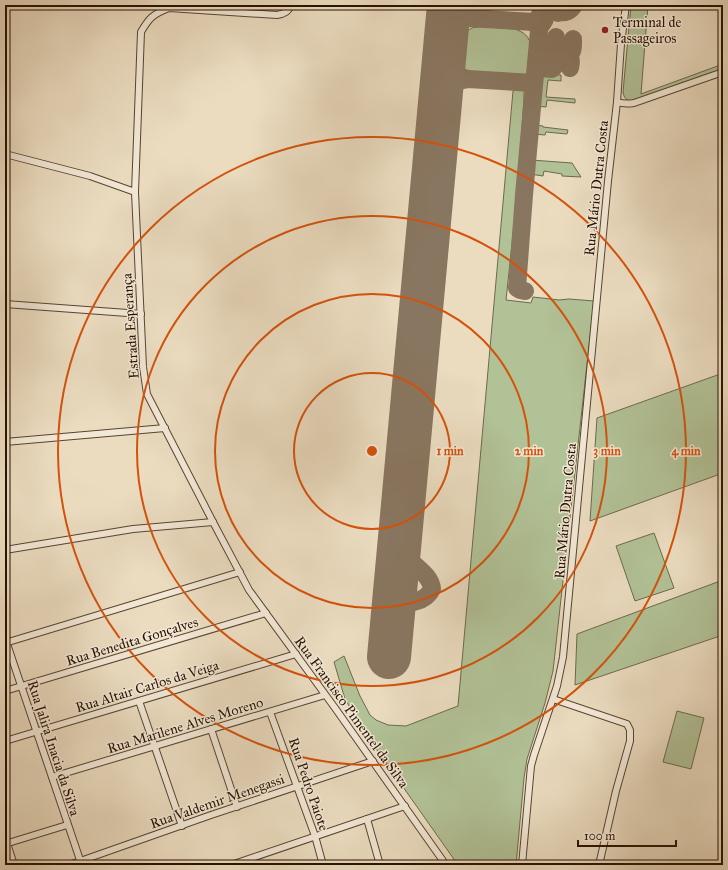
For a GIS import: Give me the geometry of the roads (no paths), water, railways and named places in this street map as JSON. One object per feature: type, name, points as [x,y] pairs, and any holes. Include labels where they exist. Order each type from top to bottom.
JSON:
[{"type":"street","name":"Estrada Esperança","points":[[240,572],[147,394],[143,367],[135,192],[141,32],[149,19],[169,8],[277,15],[288,11],[291,5]]},
{"type":"street","name":"Rua Mário Dutra Costa","points":[[522,865],[531,766],[553,699],[563,657],[608,181],[617,102],[621,44],[626,5]]},
{"type":"street","points":[[617,102],[622,104],[634,103],[723,72]]},
{"type":"street","points":[[5,154],[90,176],[135,192]]},
{"type":"street","points":[[5,304],[141,314]]},
{"type":"street","points":[[5,442],[165,428]]},
{"type":"street","points":[[5,550],[133,529],[213,522]]},
{"type":"street","points":[[5,641],[71,623],[240,572]]},
{"type":"street","name":"Rua Francisco Pimentel da Silva","points":[[240,572],[249,590],[373,761],[446,865]]},
{"type":"street","name":"Rua Benedita Gonçalves","points":[[5,691],[266,614]]},
{"type":"street","name":"Rua Jalira Inacia da Silva","points":[[5,641],[37,731],[80,863]]},
{"type":"street","name":"Rua Altair Carlos da Veiga","points":[[5,741],[296,654]]},
{"type":"street","name":"Rua Marilene Alves Moreno","points":[[52,777],[325,695]]},
{"type":"street","points":[[553,699],[627,724],[630,730],[630,741],[616,791],[599,865]]},
{"type":"street","points":[[139,701],[182,826]]},
{"type":"street","name":"Rua Pedro Paiote","points":[[270,712],[315,836],[322,865]]},
{"type":"street","points":[[211,729],[237,807]]},
{"type":"street","name":"Rua Valdemir Menegassi","points":[[69,865],[80,863],[182,826],[373,761]]},
{"type":"street","points":[[231,865],[405,806]]},
{"type":"street","points":[[366,819],[380,865]]},
{"type":"street","points":[[14,865],[6,841],[67,825]]},
{"type":"place","name":"Terminal de Passageiros","points":[[605,30]]}]
